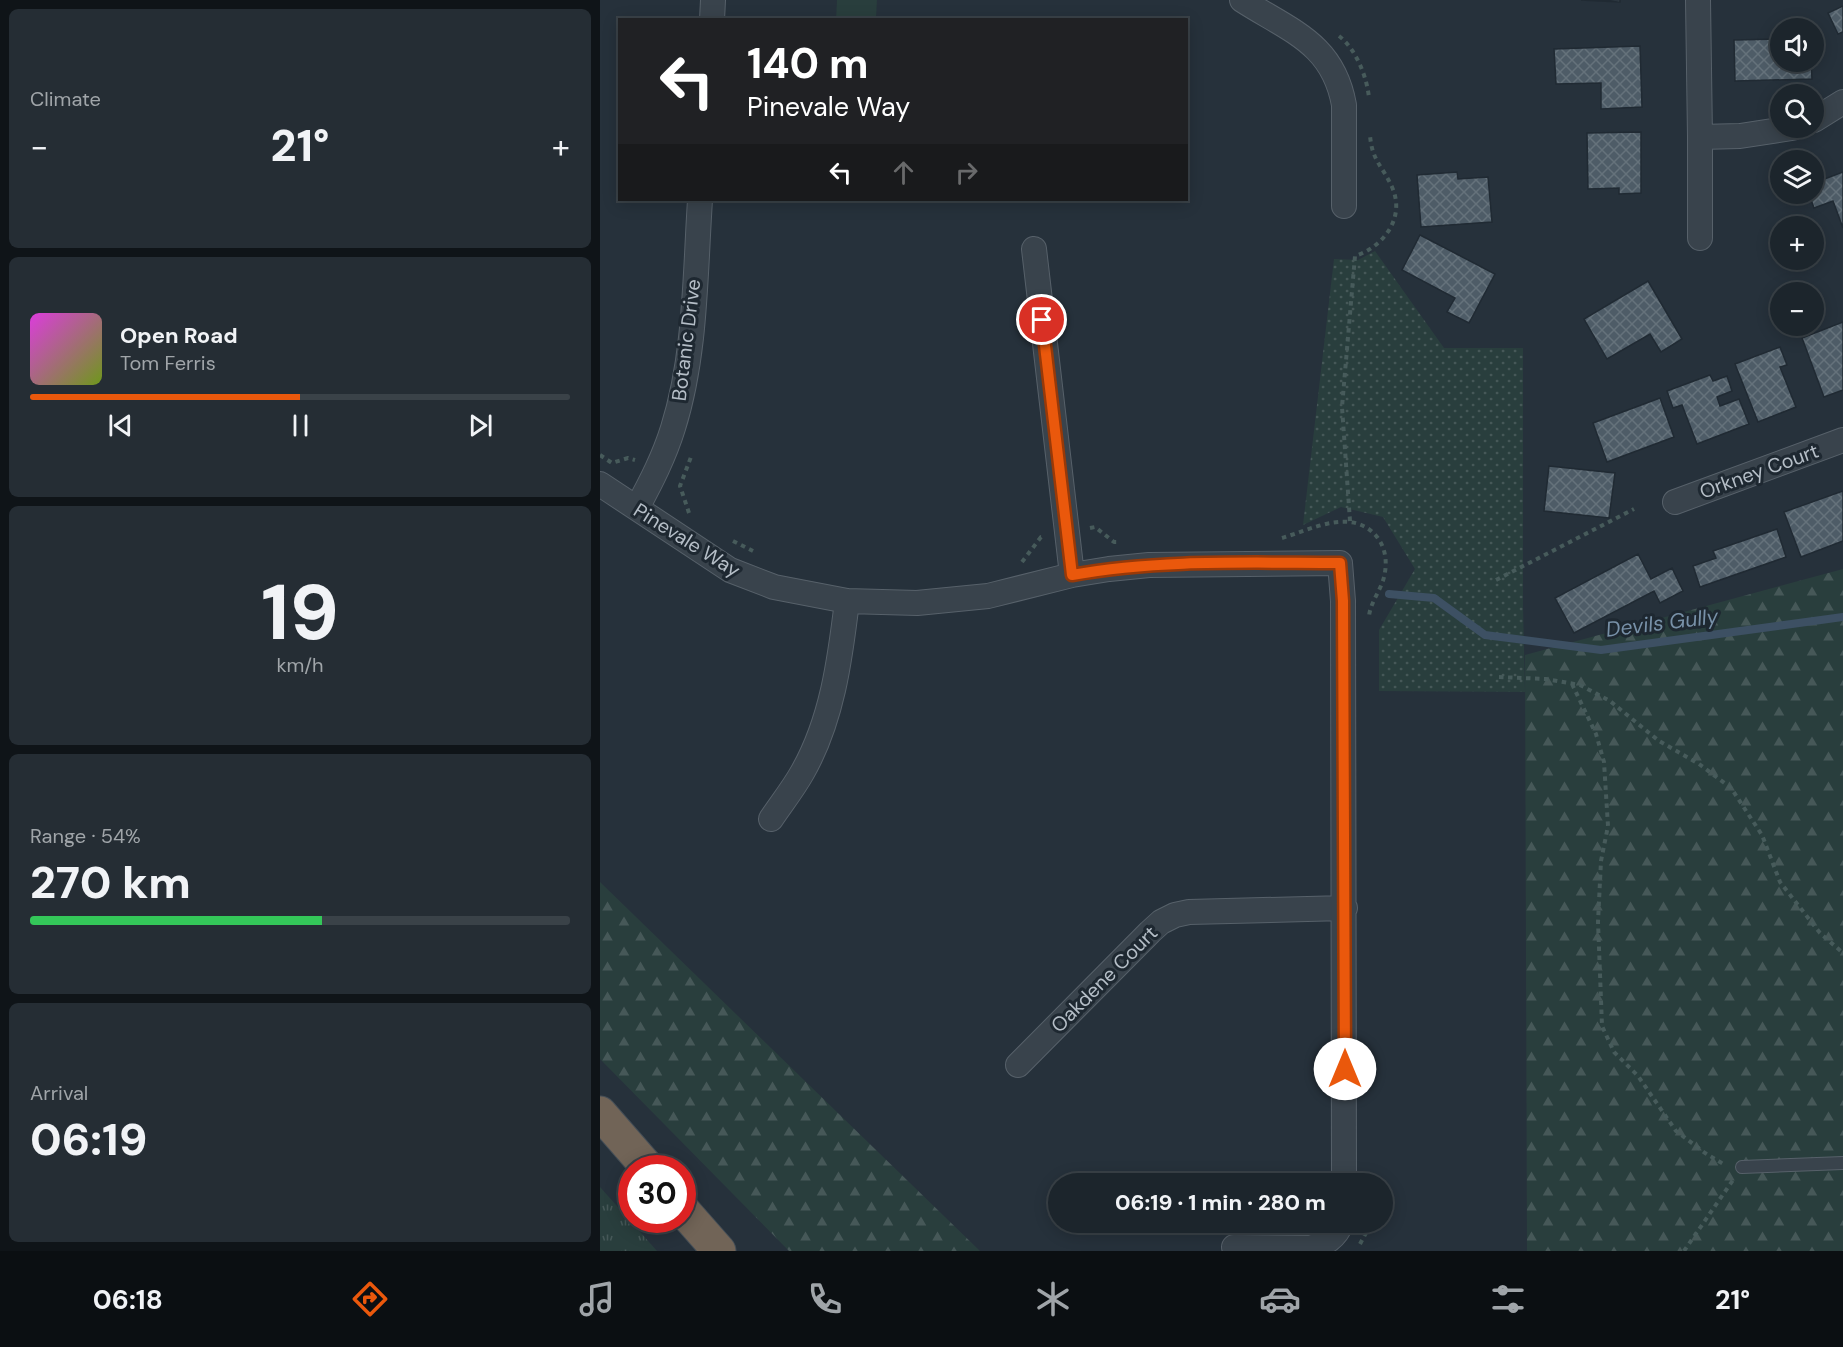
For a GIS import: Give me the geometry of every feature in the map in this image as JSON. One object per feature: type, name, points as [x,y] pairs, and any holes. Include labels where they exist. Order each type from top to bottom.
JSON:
[{"type":"highway","points":[[600,1113],[637,1155]]},
{"type":"highway","points":[[696,1225],[719,1251]]},
{"type":"street","points":[[712,18],[713,0]]},
{"type":"street","points":[[1242,0],[1312,44],[1325,56],[1334,71],[1344,105],[1344,206]]},
{"type":"street","points":[[1698,0],[1700,238]]},
{"type":"street","points":[[1824,114],[1843,102]]},
{"type":"street","points":[[1700,137],[1740,136],[1770,131]]},
{"type":"street","name":"Botanic Drive","points":[[637,508],[659,467],[683,389],[691,332],[700,201]]},
{"type":"street","points":[[1034,249],[1072,575]]},
{"type":"street","name":"Orkney Court","points":[[1675,502],[1843,440]]},
{"type":"street","name":"Pinevale Way","points":[[600,484],[712,560],[750,579],[774,587],[847,601],[917,603],[988,596],[1072,575],[1149,565],[1340,563],[1343,601],[1344,1173]]},
{"type":"street","points":[[771,819],[802,774],[817,741],[840,661],[847,601]]},
{"type":"street","name":"Oakdene Court","points":[[1018,1065],[1150,932],[1161,922],[1175,915],[1213,910],[1345,909]]},
{"type":"street","points":[[1234,1247],[1310,1248],[1321,1245],[1334,1233]]},
{"type":"lane","points":[[1740,1170],[1843,1163]]},
{"type":"path","points":[[1335,33],[1343,39],[1355,56],[1366,81],[1369,101]]},
{"type":"path","points":[[1350,521],[1342,407],[1355,256],[1375,248],[1386,237],[1396,207],[1392,186],[1374,158],[1370,133]]},
{"type":"path","points":[[1496,580],[1634,510]]},
{"type":"path","points":[[689,514],[696,519]]},
{"type":"path","points":[[1271,540],[1282,539],[1338,521],[1350,521],[1369,528],[1379,539],[1385,551],[1385,574],[1374,599],[1368,621]]},
{"type":"path","points":[[1014,564],[1024,562],[1041,537],[1095,527],[1114,542],[1125,542]]},
{"type":"path","points":[[732,540],[762,555]]},
{"type":"path","points":[[1499,677],[1546,679],[1580,685],[1610,701],[1659,741],[1699,764],[1731,788],[1762,835],[1780,882],[1820,933],[1843,953]]},
{"type":"path","points":[[1572,684],[1596,734],[1604,762],[1608,826],[1601,861],[1598,922],[1602,1026],[1614,1052],[1638,1076],[1676,1131],[1705,1153],[1740,1170],[1684,1251]]},
{"type":"green space","points":[[837,0],[877,0],[876,18],[836,18]]},
{"type":"green space","points":[[1375,251],[1444,348],[1523,348],[1525,692],[1379,691],[1379,630],[1415,569],[1383,517],[1341,507],[1303,525],[1334,259],[1358,260]]},
{"type":"green space","points":[[1843,569],[1843,1251],[1527,1251],[1525,655]]},
{"type":"green space","points":[[600,882],[980,1251],[789,1251],[600,1059]]},
{"type":"green space","points":[[600,1187],[618,1207],[618,1233],[641,1233],[657,1251],[600,1251]]},
{"type":"building","points":[[1581,0],[1620,0],[1620,2]]},
{"type":"building","points":[[1843,6],[1843,32],[1838,34],[1828,13]]},
{"type":"building","points":[[1770,39],[1770,72],[1812,72],[1812,79],[1735,81],[1734,40]]},
{"type":"building","points":[[1640,46],[1642,107],[1601,109],[1601,83],[1556,84],[1554,49]]},
{"type":"building","points":[[1641,132],[1641,193],[1619,194],[1619,188],[1588,189],[1587,133]]},
{"type":"building","points":[[1457,172],[1458,179],[1488,177],[1492,222],[1421,227],[1417,175]]},
{"type":"building","points":[[1843,172],[1843,228],[1833,201],[1814,208],[1813,204],[1824,204],[1824,179]]},
{"type":"building","points":[[1420,235],[1495,274],[1469,323],[1447,312],[1455,298],[1402,270]]},
{"type":"building","points":[[1648,281],[1682,339],[1661,352],[1650,334],[1607,359],[1584,319]]},
{"type":"building","points":[[1843,322],[1843,390],[1824,397],[1802,338],[1824,336],[1824,329]]},
{"type":"building","points":[[1780,347],[1787,365],[1780,367],[1796,407],[1758,422],[1735,364]]},
{"type":"building","points":[[1710,375],[1713,381],[1727,376],[1732,391],[1717,397],[1720,406],[1739,399],[1749,424],[1697,444],[1682,405],[1673,408],[1667,391]]},
{"type":"building","points":[[1660,398],[1674,437],[1607,462],[1593,423]]},
{"type":"building","points":[[1549,466],[1615,473],[1609,518],[1544,511]]},
{"type":"building","points":[[1843,491],[1843,541],[1801,557],[1784,512]]},
{"type":"building","points":[[1777,529],[1786,557],[1700,587],[1693,566],[1716,558],[1713,551]]},
{"type":"building","points":[[1638,554],[1651,579],[1672,568],[1683,591],[1660,603],[1654,591],[1574,633],[1555,598]]},
{"type":"waterway","name":"Devils Gully","points":[[1389,594],[1434,598],[1485,635],[1601,650],[1843,617]]},
{"type":"route","points":[[1042,320],[1072,575],[1149,565],[1340,563],[1343,601],[1345,1069]]}]
